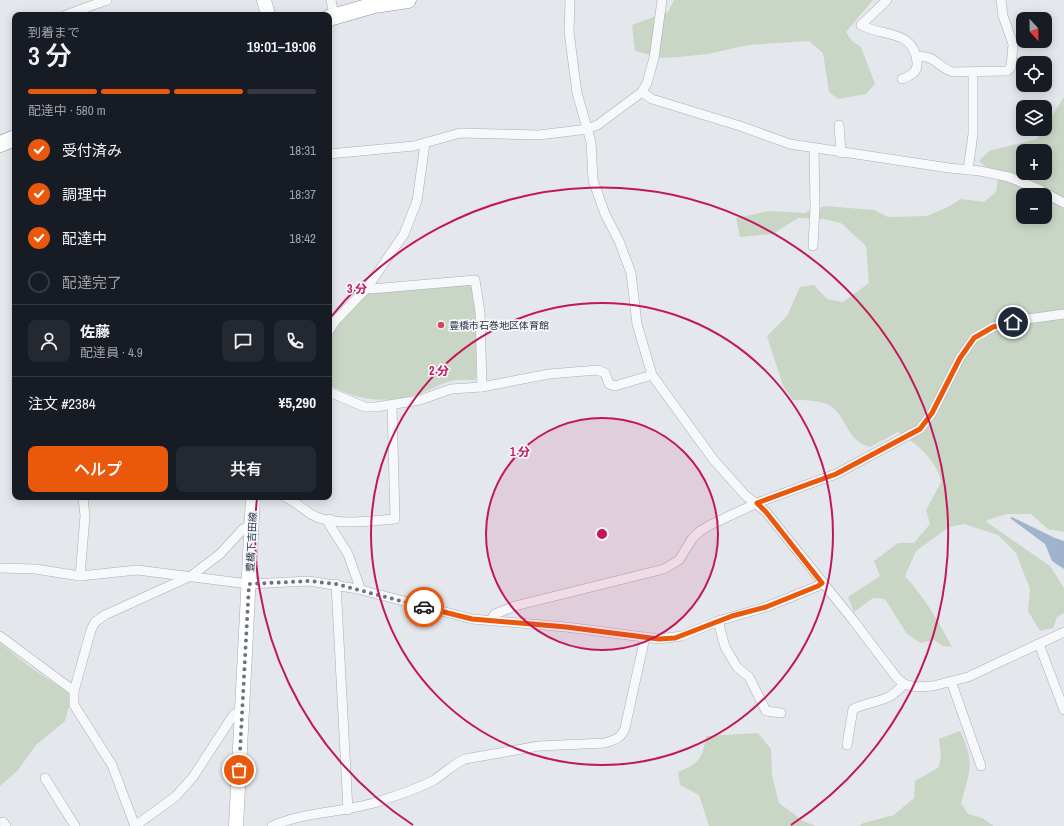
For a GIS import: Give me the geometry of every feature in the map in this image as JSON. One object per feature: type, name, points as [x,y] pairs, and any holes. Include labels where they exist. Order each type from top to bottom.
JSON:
[{"type":"highway","points":[[332,17],[374,5],[408,0]]},
{"type":"highway","points":[[0,144],[12,139]]},
{"type":"main road","points":[[264,0],[267,12]]},
{"type":"main road","name":"豊橋下吉田線","points":[[236,826],[253,500]]},
{"type":"street","points":[[74,12],[107,0]]},
{"type":"street","points":[[331,0],[332,12]]},
{"type":"street","points":[[570,0],[570,32],[577,93],[591,142],[596,192],[631,273],[637,324],[652,375],[713,459],[745,495],[757,503],[766,512],[853,620],[897,678],[904,684],[916,687],[933,686],[982,671],[1064,632]]},
{"type":"street","points":[[332,154],[425,144],[460,133],[539,136],[588,129],[599,124],[642,92],[647,83],[654,58],[662,0]]},
{"type":"street","points":[[886,0],[861,25],[905,40],[911,45],[917,57],[918,67],[914,74],[902,79]]},
{"type":"street","points":[[917,57],[922,56],[932,58],[945,70],[973,72],[1007,71],[1011,67],[1013,44],[1003,16],[1001,0]]},
{"type":"street","points":[[968,170],[973,134],[973,72]]},
{"type":"street","points":[[642,92],[652,99],[740,126],[790,144],[814,149],[1009,177],[1064,203]]},
{"type":"street","points":[[839,125],[841,153]]},
{"type":"street","points":[[332,319],[367,288],[404,234],[417,201],[425,144]]},
{"type":"street","points":[[813,246],[815,207],[814,149]]},
{"type":"street","points":[[367,288],[371,289],[475,280],[480,312],[482,387]]},
{"type":"street","points":[[490,621],[495,614],[515,606],[664,569],[679,560],[700,531],[757,503],[836,474],[920,429],[932,413],[960,358],[974,338],[993,327],[1006,323],[1064,314]]},
{"type":"street","points":[[332,393],[364,407],[392,405],[420,400],[451,389],[482,387],[549,374],[598,370],[605,373],[609,384],[615,386],[652,375]]},
{"type":"street","points":[[292,500],[306,511],[320,518],[360,522],[395,519],[392,405]]},
{"type":"street","points":[[80,576],[85,516],[82,500]]},
{"type":"street","points":[[330,519],[329,524],[348,554],[359,585],[358,589]]},
{"type":"street","points":[[242,713],[234,714],[200,767],[175,797],[135,826],[112,765],[74,705],[74,691],[84,650],[95,622],[191,576],[220,554],[243,529],[251,526]]},
{"type":"street","points":[[0,568],[35,569],[80,576],[137,570],[249,584],[309,581],[336,584],[358,589],[452,615],[490,621],[566,627],[659,639],[682,636],[718,621],[766,607],[822,583]]},
{"type":"street","points":[[336,584],[348,810]]},
{"type":"street","points":[[718,621],[725,647],[737,667],[749,677],[766,711],[781,713]]},
{"type":"street","points":[[0,636],[74,691]]},
{"type":"street","points":[[272,826],[305,817],[348,810],[379,802],[428,782],[454,764],[465,759],[539,746],[614,740],[623,734],[625,728],[645,637]]},
{"type":"street","points":[[1039,644],[1064,710]]},
{"type":"street","points":[[951,681],[981,766]]},
{"type":"street","points":[[847,745],[853,709],[862,704],[888,698],[897,693],[904,684]]},
{"type":"street","points":[[45,778],[75,826]]},
{"type":"green space","points":[[674,0],[873,0],[846,32],[852,41],[861,47],[875,84],[866,94],[838,99],[829,92],[823,53],[809,41],[748,45],[708,54],[662,58],[635,51],[632,25],[668,12]]},
{"type":"green space","points":[[1064,97],[1064,532],[1048,529],[1031,514],[1006,514],[985,521],[1050,566],[1064,588],[1064,613],[1057,617],[1053,628],[1040,631],[1028,611],[1030,589],[1016,553],[998,535],[964,524],[949,527],[916,551],[905,576],[919,592],[931,610],[952,647],[943,646],[934,640],[921,643],[907,634],[885,599],[873,598],[854,612],[848,597],[880,576],[874,561],[898,543],[914,543],[930,524],[926,510],[941,482],[939,474],[925,453],[898,432],[870,447],[862,444],[852,435],[842,418],[829,405],[814,401],[793,400],[783,386],[767,336],[787,316],[800,287],[814,285],[827,299],[843,302],[869,283],[866,246],[841,223],[823,219],[798,218],[773,234],[740,237],[736,218],[769,211],[804,213],[825,206],[874,210],[888,217],[927,216],[948,207],[961,199],[984,202],[996,192],[998,177],[979,161],[989,151],[1016,144],[1016,180],[1052,180],[1052,144],[1017,144],[1037,139],[1039,136],[1052,136],[1052,116]]},
{"type":"green space","points":[[473,284],[477,312],[476,380],[454,380],[419,394],[384,400],[362,398],[332,386],[332,331],[338,320],[367,291]]},
{"type":"green space","points":[[0,643],[30,667],[72,695],[65,721],[36,745],[18,770],[0,786]]},
{"type":"green space","points":[[960,731],[968,751],[970,767],[961,803],[968,814],[982,818],[994,826],[860,826],[863,823],[894,815],[914,798],[915,781],[939,767],[941,755],[939,739]]},
{"type":"green space","points":[[758,733],[771,749],[772,775],[779,803],[803,821],[816,826],[709,826],[699,795],[680,785],[678,772],[698,760],[705,744],[706,736]]},
{"type":"water","points":[[1012,517],[1064,541],[1064,569],[1052,561],[1045,544],[1010,518]]},
{"type":"way so far","points":[[239,770],[249,584],[309,581],[336,584],[424,607]]},
{"type":"place","name":"豊橋市石巻地区体育館","points":[[441,325]]},
{"type":"route","points":[[424,607],[472,619],[602,630],[659,639],[682,636],[732,616],[766,607],[818,586],[822,583],[766,512],[757,503],[813,484],[836,474],[880,452],[920,429],[932,413],[960,358],[974,338],[993,327],[1013,322]]}]
